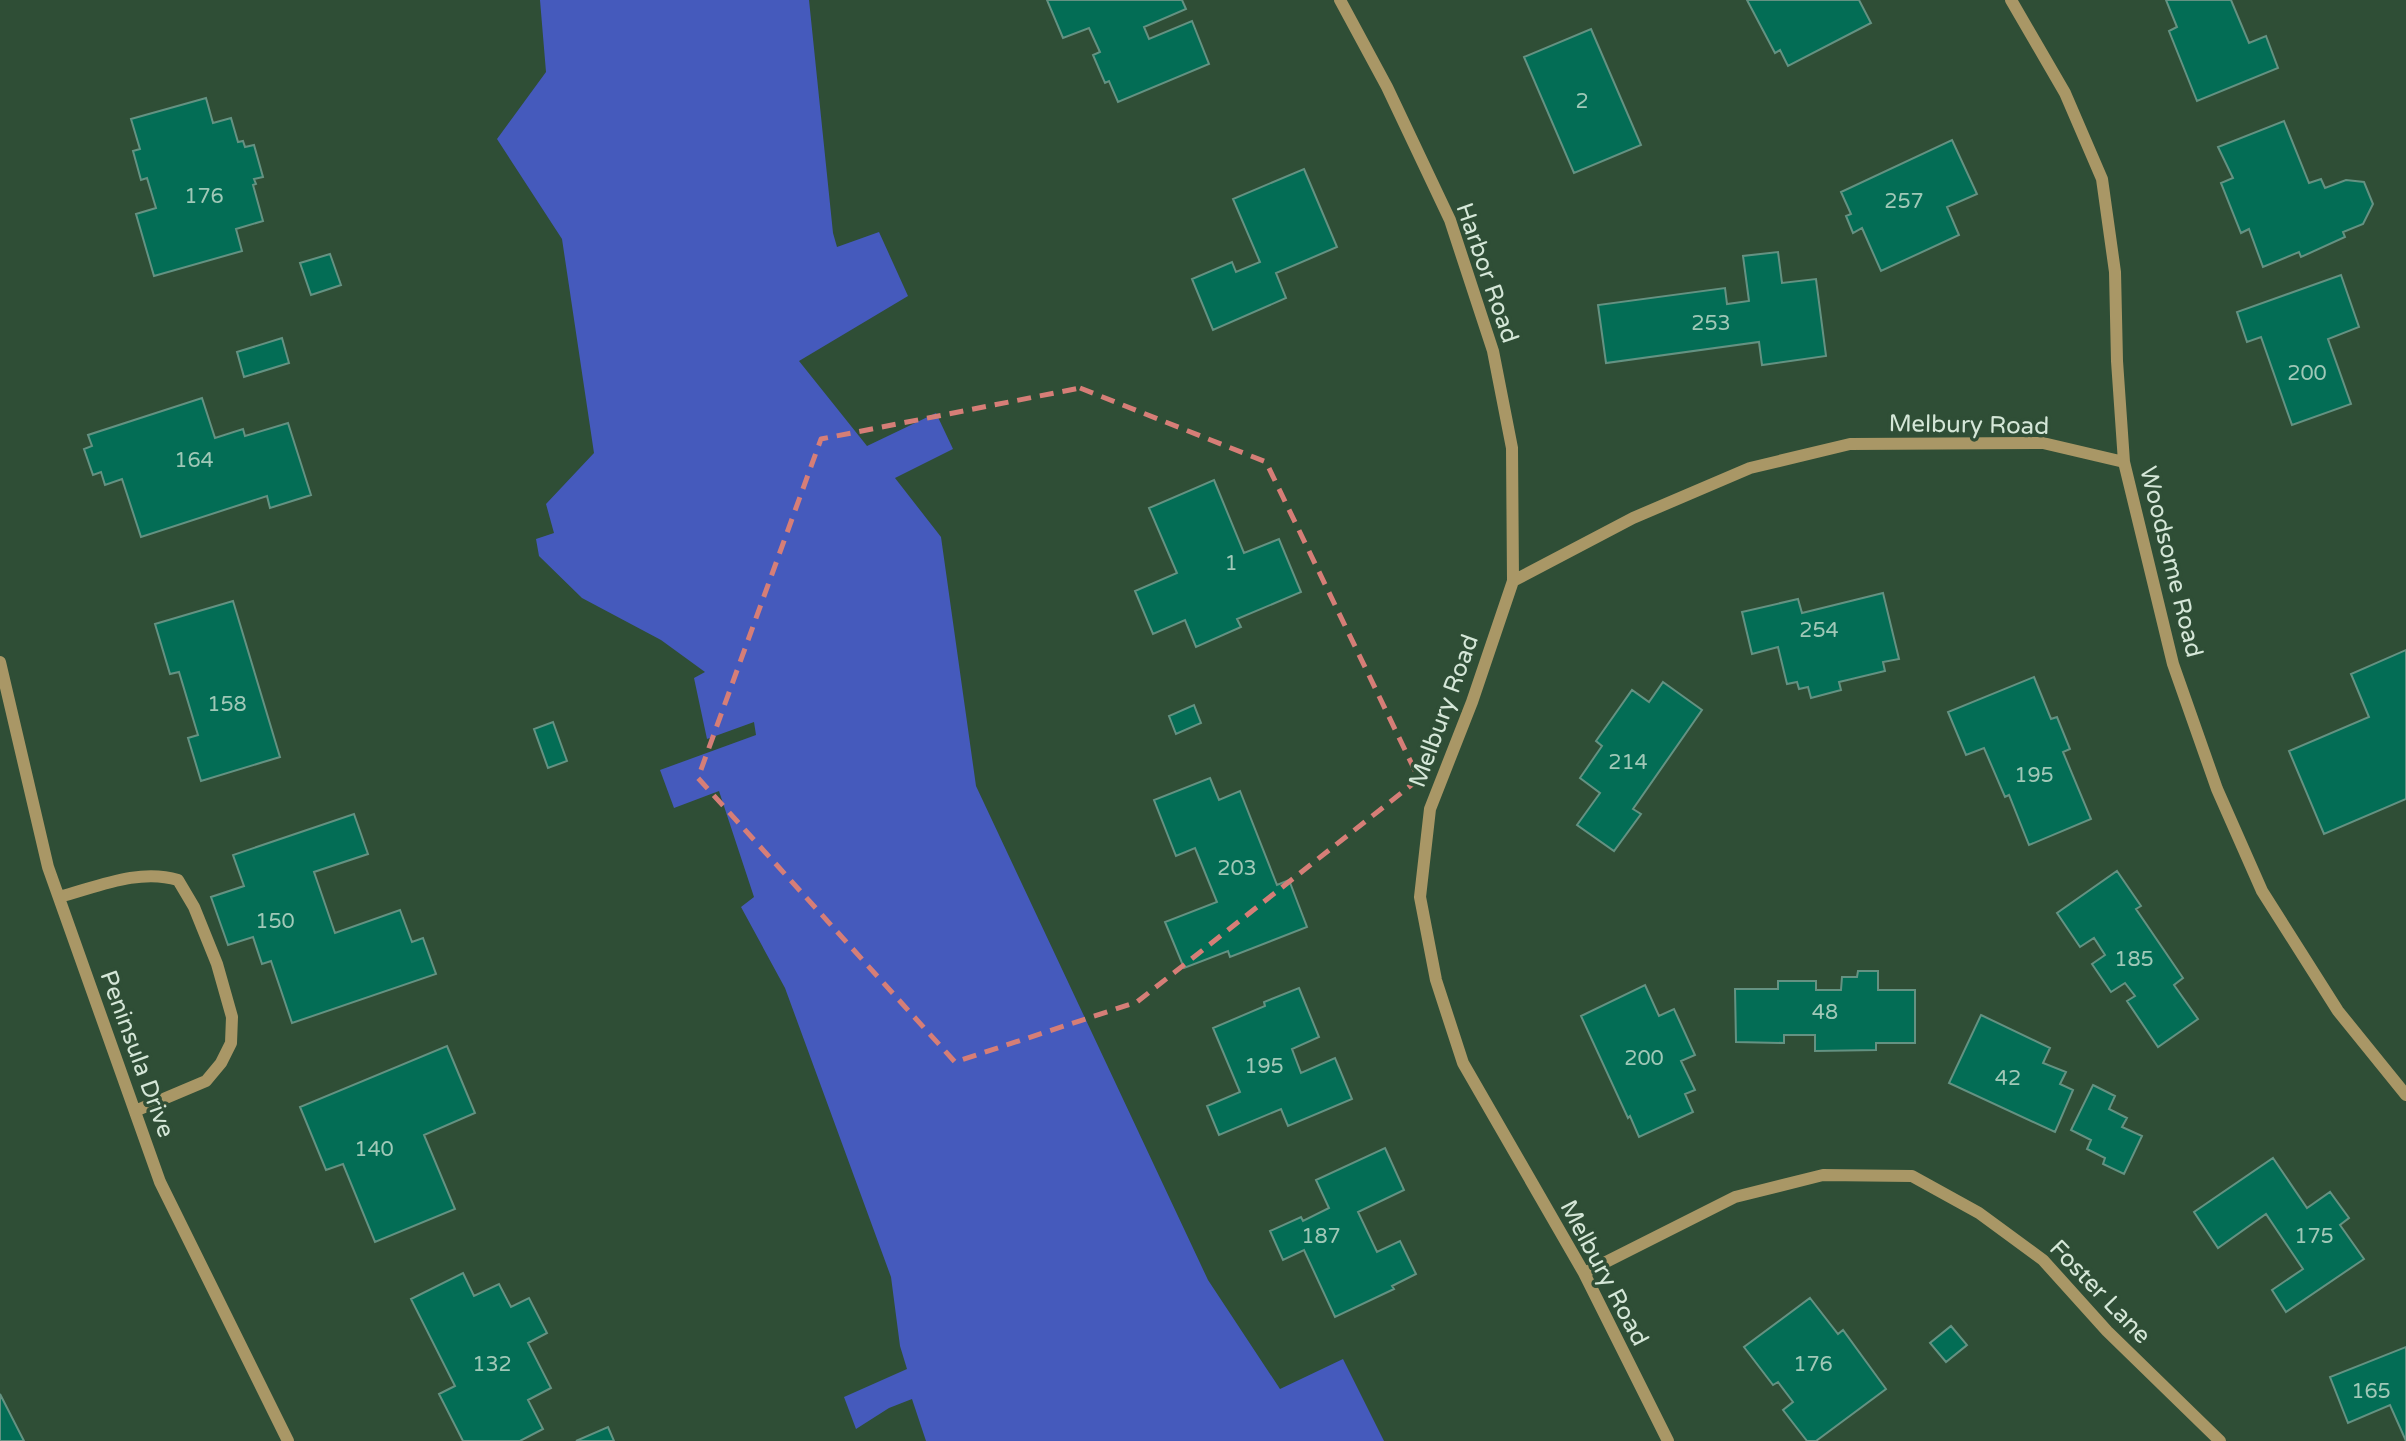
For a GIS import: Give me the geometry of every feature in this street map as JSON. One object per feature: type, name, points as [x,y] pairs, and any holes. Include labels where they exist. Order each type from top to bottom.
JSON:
[{"type":"street","name":"Harbor Road","points":[[1340,0],[1387,87],[1450,220],[1493,351],[1511,449],[1513,581]]},
{"type":"street","name":"Woodsome Road","points":[[2011,0],[2064,93],[2102,179],[2115,272],[2117,361],[2124,462],[2173,664],[2217,789],[2262,891],[2338,1011],[2406,1095]]},
{"type":"street","name":"Melbury Road","points":[[1668,1441],[1584,1273],[1463,1063],[1436,980],[1420,897],[1430,809],[1472,702],[1513,581],[1633,518],[1750,468],[1850,444],[2043,443],[2124,462]]},
{"type":"street","name":"Peninsula Drive","points":[[0,662],[48,867],[160,1182],[288,1441]]},
{"type":"street","points":[[59,897],[129,878],[160,874],[178,880],[194,907],[217,964],[232,1017],[231,1044],[221,1063],[206,1081],[135,1111]]},
{"type":"street","name":"Foster Lane","points":[[1584,1273],[1735,1197],[1823,1175],[1912,1176],[1979,1213],[2043,1260],[2107,1331],[2220,1441]]},
{"type":"highlighted area","points":[[1080,388],[1266,462],[1419,779],[1137,1002],[955,1062],[698,778],[821,439]]},
{"type":"water","points":[[540,0],[809,0],[833,233],[837,247],[879,232],[908,296],[799,361],[867,446],[936,413],[953,449],[895,478],[941,537],[976,786],[1208,1280],[1280,1389],[1343,1359],[1384,1441],[926,1441],[912,1399],[889,1408],[856,1429],[844,1397],[907,1369],[900,1346],[891,1277],[785,988],[741,907],[754,897],[719,791],[674,808],[660,770],[756,735],[754,722],[707,739],[694,678],[705,672],[661,640],[582,598],[539,556],[536,539],[554,533],[546,504],[594,453],[562,239],[497,139],[546,72]]},
{"type":"building","points":[[1047,0],[1182,0],[1186,9],[1144,27],[1149,39],[1192,21],[1209,64],[1118,102],[1109,81],[1105,83],[1093,55],[1100,52],[1089,28],[1063,38]]},
{"type":"building","points":[[1747,0],[1859,0],[1871,23],[1788,66],[1780,50],[1775,53]]},
{"type":"building","points":[[2166,0],[2231,0],[2249,43],[2266,36],[2278,68],[2197,101],[2169,31],[2177,27]]},
{"type":"building","points":[[1591,29],[1641,145],[1574,173],[1524,57]]},
{"type":"building","points":[[206,98],[213,123],[231,118],[238,142],[243,141],[245,147],[254,145],[263,177],[254,179],[256,184],[253,185],[263,221],[236,229],[242,251],[154,276],[136,214],[156,208],[147,178],[141,180],[133,151],[140,149],[131,119]]},
{"type":"building","points":[[2284,121],[2309,183],[2321,179],[2325,188],[2346,180],[2364,182],[2373,204],[2363,224],[2343,232],[2345,237],[2301,257],[2299,252],[2263,267],[2249,229],[2241,233],[2221,183],[2233,178],[2218,147]]},
{"type":"building","points":[[1952,140],[1977,194],[1947,207],[1959,235],[1881,271],[1862,228],[1853,233],[1846,216],[1851,214],[1841,192]]},
{"type":"building","points":[[1304,169],[1337,247],[1276,273],[1286,298],[1213,330],[1192,279],[1232,262],[1236,272],[1260,262],[1233,199]]},
{"type":"building","points":[[1778,252],[1782,283],[1816,279],[1826,356],[1762,365],[1759,342],[1606,363],[1598,305],[1725,288],[1727,304],[1749,301],[1743,256]]},
{"type":"building","points":[[330,254],[341,285],[311,295],[300,263]]},
{"type":"building","points":[[2341,275],[2359,327],[2328,339],[2351,404],[2292,425],[2261,337],[2247,342],[2237,312]]},
{"type":"building","points":[[282,338],[289,363],[244,377],[237,352]]},
{"type":"building","points":[[202,398],[215,438],[243,429],[245,436],[288,423],[311,495],[270,508],[267,496],[141,537],[122,479],[105,485],[101,472],[93,475],[84,449],[92,446],[88,435]]},
{"type":"building","points":[[1214,480],[1244,553],[1279,539],[1301,592],[1237,619],[1241,627],[1196,647],[1185,620],[1153,634],[1135,591],[1177,573],[1149,508]]},
{"type":"building","points":[[1883,593],[1899,659],[1883,662],[1885,671],[1839,682],[1841,690],[1811,698],[1808,687],[1799,689],[1797,682],[1787,684],[1778,647],[1752,654],[1742,612],[1798,599],[1802,613]]},
{"type":"building","points":[[233,601],[280,757],[201,781],[188,738],[198,735],[179,672],[170,674],[155,624]]},
{"type":"building","points":[[2406,650],[2406,799],[2324,834],[2289,751],[2369,717],[2351,674]]},
{"type":"building","points":[[2034,677],[2051,719],[2057,717],[2070,749],[2063,752],[2091,819],[2029,845],[2009,795],[2005,797],[1984,748],[1966,755],[1948,712]]},
{"type":"building","points":[[1663,682],[1702,710],[1633,809],[1641,814],[1614,851],[1577,825],[1600,793],[1580,778],[1602,746],[1596,741],[1632,690],[1649,702]]},
{"type":"building","points":[[1194,705],[1201,723],[1176,734],[1169,716]]},
{"type":"building","points":[[553,722],[567,761],[548,768],[534,729]]},
{"type":"building","points":[[1210,778],[1219,800],[1240,791],[1277,885],[1289,880],[1307,927],[1230,957],[1228,951],[1184,968],[1165,922],[1217,902],[1195,848],[1176,856],[1154,800]]},
{"type":"building","points":[[354,814],[368,854],[314,872],[335,933],[400,910],[412,942],[423,938],[436,974],[292,1023],[271,961],[262,964],[253,937],[228,945],[211,897],[244,886],[233,855]]},
{"type":"building","points":[[2117,871],[2141,906],[2136,909],[2183,978],[2174,985],[2198,1019],[2158,1047],[2127,1001],[2135,996],[2125,983],[2111,992],[2092,964],[2105,955],[2094,938],[2080,947],[2057,913]]},
{"type":"building","points":[[1858,971],[1878,971],[1878,990],[1915,990],[1915,1043],[1876,1043],[1876,1050],[1815,1051],[1815,1035],[1784,1035],[1784,1043],[1736,1042],[1735,989],[1778,989],[1778,981],[1816,981],[1816,990],[1841,990],[1842,977],[1857,977]]},
{"type":"building","points":[[1645,985],[1659,1016],[1674,1009],[1695,1055],[1681,1061],[1695,1090],[1685,1094],[1693,1112],[1639,1137],[1581,1016]]},
{"type":"building","points":[[1299,988],[1319,1037],[1292,1049],[1301,1073],[1335,1058],[1352,1099],[1288,1126],[1281,1109],[1219,1135],[1207,1106],[1240,1092],[1213,1028]]},
{"type":"building","points":[[1981,1015],[2050,1048],[2043,1063],[2066,1072],[2060,1084],[2073,1090],[2055,1132],[1949,1083]]},
{"type":"building","points":[[447,1046],[475,1113],[424,1135],[455,1209],[375,1242],[343,1164],[326,1170],[300,1107]]},
{"type":"building","points":[[2093,1085],[2115,1096],[2109,1109],[2127,1118],[2122,1127],[2142,1136],[2124,1174],[2103,1164],[2105,1158],[2087,1149],[2091,1140],[2071,1130]]},
{"type":"building","points":[[1385,1148],[1404,1190],[1358,1212],[1377,1252],[1400,1241],[1416,1274],[1392,1286],[1394,1289],[1335,1317],[1304,1250],[1283,1260],[1270,1231],[1301,1217],[1303,1221],[1329,1208],[1316,1180]]},
{"type":"building","points":[[2273,1158],[2307,1208],[2330,1192],[2349,1218],[2340,1225],[2364,1259],[2286,1312],[2272,1290],[2303,1269],[2266,1214],[2218,1248],[2194,1212]]},
{"type":"building","points":[[463,1273],[474,1296],[499,1284],[511,1307],[529,1298],[547,1333],[528,1343],[551,1388],[528,1400],[543,1429],[520,1441],[463,1441],[439,1394],[455,1386],[411,1299]]},
{"type":"building","points":[[1810,1298],[1838,1334],[1843,1330],[1886,1389],[1816,1441],[1807,1441],[1783,1410],[1793,1402],[1778,1382],[1773,1385],[1744,1347]]},
{"type":"building","points":[[1951,1326],[1967,1345],[1946,1362],[1930,1343]]},
{"type":"building","points":[[2406,1347],[2406,1441],[2390,1405],[2348,1423],[2330,1377]]},
{"type":"building","points":[[0,1394],[24,1441],[0,1441]]},
{"type":"building","points":[[608,1427],[614,1441],[576,1441]]}]
